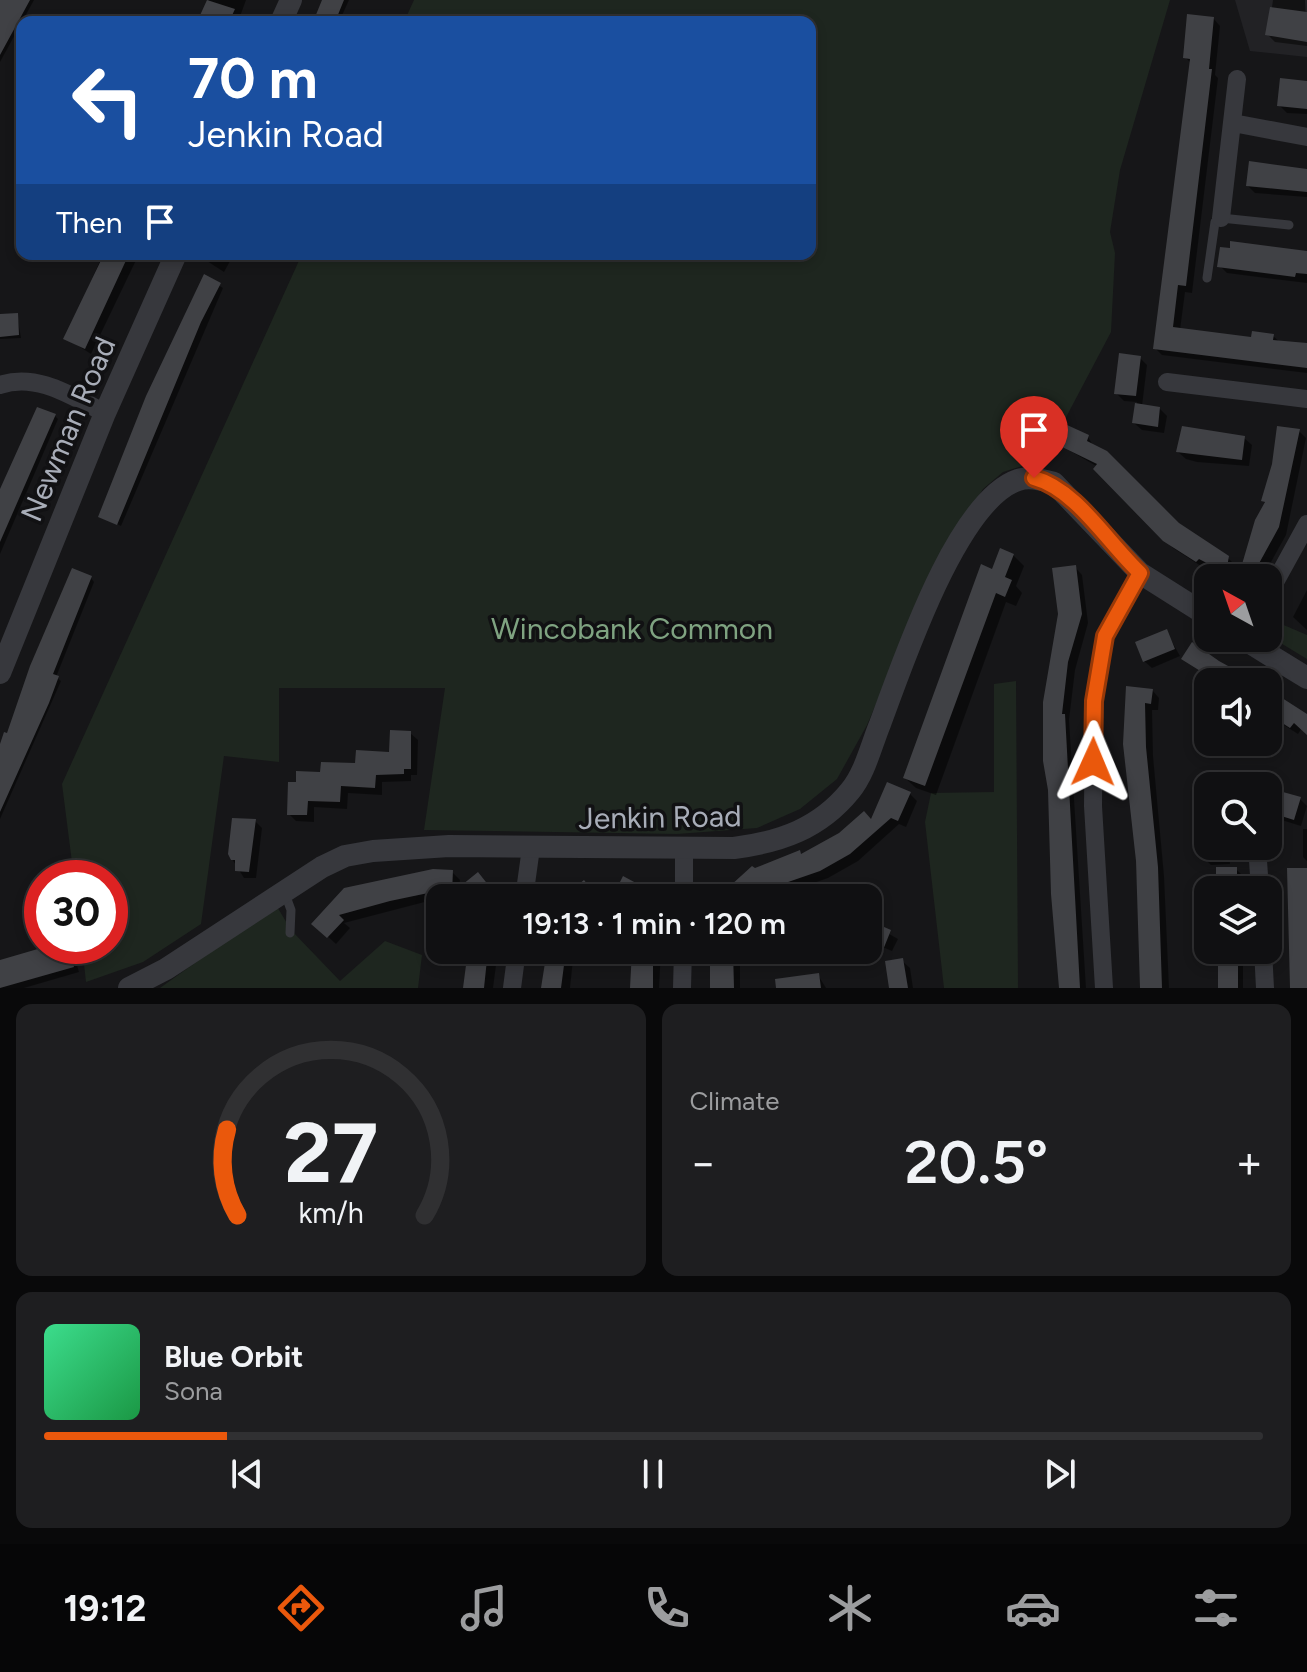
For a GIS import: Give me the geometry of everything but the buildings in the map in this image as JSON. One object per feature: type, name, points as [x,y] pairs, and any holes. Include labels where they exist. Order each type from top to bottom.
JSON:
[{"type":"street","points":[[1221,218],[1237,79]]},
{"type":"street","points":[[1233,123],[1307,137]]},
{"type":"street","name":"Newman Road","points":[[0,673],[105,413],[173,260]]},
{"type":"street","points":[[0,385],[25,381],[43,383],[105,413]]},
{"type":"street","points":[[1167,382],[1307,399]]},
{"type":"street","name":"Jenkin Road","points":[[129,988],[166,969],[284,891],[345,856],[449,846],[684,850],[767,844],[799,833],[820,821],[852,788],[911,641],[943,571],[984,505],[1018,480],[1034,478],[1054,483],[1140,573],[1194,607]]},
{"type":"street","points":[[1282,570],[1307,524]]},
{"type":"street","points":[[1104,988],[1093,806],[1094,701],[1105,636],[1140,573]]},
{"type":"street","points":[[1265,652],[1307,678]]},
{"type":"street","points":[[526,884],[531,848]]},
{"type":"street","points":[[684,850],[684,884]]},
{"type":"street","points":[[512,988],[515,964]]},
{"type":"street","points":[[682,988],[683,964]]},
{"type":"street","points":[[1264,964],[1265,988]]},
{"type":"lane","points":[[1207,278],[1211,229],[1221,218],[1289,225]]},
{"type":"lane","points":[[284,891],[291,910],[290,933]]},
{"type":"shaded area","points":[[1235,0],[1307,0],[1307,57],[1250,51]]},
{"type":"green space","name":"Wincobank Common","points":[[414,0],[1170,0],[1120,170],[1110,232],[1115,253],[1111,332],[1044,459],[1003,472],[983,489],[931,575],[867,725],[837,779],[800,809],[757,828],[677,834],[424,830],[445,688],[279,688],[279,762],[224,756],[201,924],[143,962],[86,982],[84,964],[128,964],[128,860],[72,860],[62,784],[299,260],[816,260],[816,16],[407,16]]},
{"type":"green space","points":[[1282,624],[1307,635],[1307,659],[1282,644]]},
{"type":"green space","points":[[1016,681],[1018,988],[944,988],[925,822],[931,793],[994,792],[994,684]]},
{"type":"green space","points":[[276,905],[291,930],[340,981],[385,941],[422,955],[418,988],[160,988]]},
{"type":"route","points":[[1034,478],[1054,483],[1070,496],[1112,547],[1140,573],[1105,636],[1094,701],[1093,762]]}]
